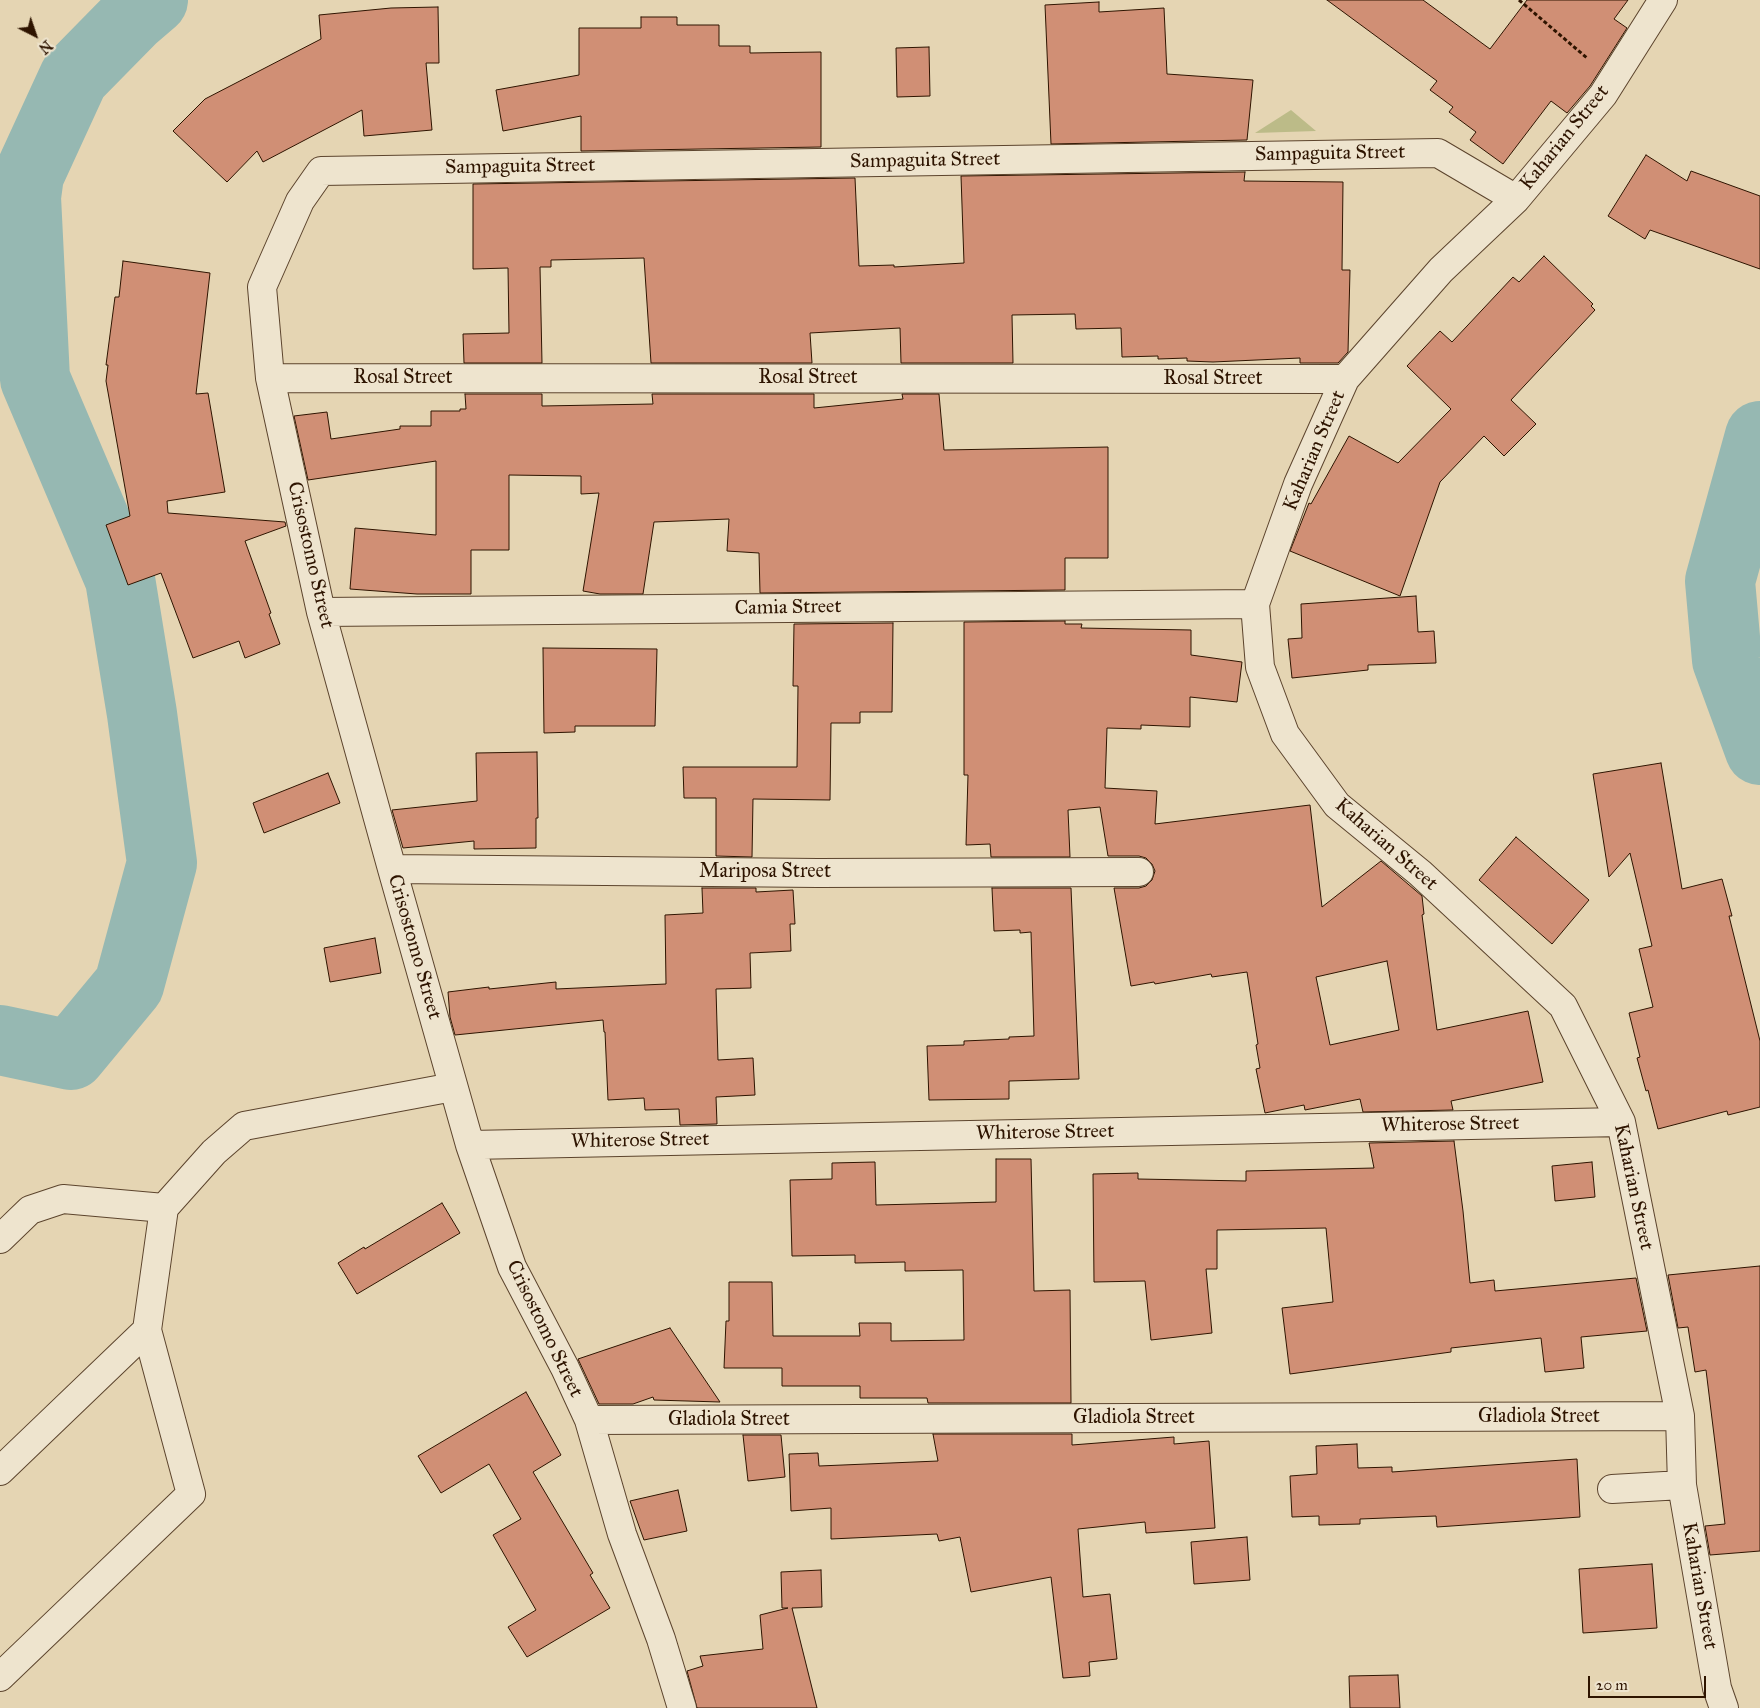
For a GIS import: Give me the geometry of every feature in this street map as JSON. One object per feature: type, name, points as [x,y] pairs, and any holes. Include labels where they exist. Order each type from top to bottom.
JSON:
[{"type":"street","name":"Kaharian Street","points":[[1663,0],[1603,95],[1516,199],[1441,270],[1345,379],[1298,484],[1255,604],[1260,667],[1285,734],[1337,805],[1420,873],[1563,1006],[1621,1122],[1680,1416],[1682,1485],[1717,1688],[1724,1708]]},
{"type":"street","name":"Sampaguita Street","points":[[321,170],[1438,153],[1516,199]]},
{"type":"street","name":"Crisostomo Street","points":[[321,170],[300,201],[262,287],[270,378],[322,612],[470,1145],[512,1267],[565,1368],[589,1420],[622,1534],[660,1639],[682,1708]]},
{"type":"street","name":"Rosal Street","points":[[270,378],[1345,379]]},
{"type":"street","name":"Camia Street","points":[[322,612],[1255,604]]},
{"type":"street","name":"Mariposa Street","points":[[392,869],[818,873],[1139,872]]},
{"type":"street","points":[[0,1677],[190,1494],[147,1330],[164,1208],[214,1152],[244,1126],[453,1087]]},
{"type":"street","name":"Whiterose Street","points":[[470,1145],[1621,1122]]},
{"type":"street","points":[[0,1239],[30,1210],[63,1199],[164,1208]]},
{"type":"street","points":[[0,1471],[147,1330]]},
{"type":"street","name":"Gladiola Street","points":[[589,1420],[1680,1416]]},
{"type":"street","points":[[1612,1489],[1682,1485]]},
{"type":"path","points":[[1519,0],[1613,79]]},
{"type":"shaded area","points":[[1291,110],[1316,131],[1255,133]]},
{"type":"building","points":[[1327,0],[1423,0],[1490,49],[1527,0],[1628,0],[1614,19],[1627,28],[1590,86],[1567,113],[1551,101],[1503,164],[1470,140],[1476,132],[1449,112],[1453,107],[1430,90],[1437,81]]},
{"type":"building","points":[[1099,2],[1099,12],[1164,8],[1167,74],[1253,80],[1247,140],[1051,144],[1045,5]]},
{"type":"building","points":[[438,7],[439,63],[426,63],[432,130],[364,136],[362,110],[263,162],[257,151],[227,182],[173,131],[205,99],[321,39],[319,15],[391,8]]},
{"type":"building","points":[[641,17],[677,17],[677,25],[719,25],[719,46],[750,46],[750,53],[821,52],[821,147],[581,151],[581,116],[503,131],[496,90],[579,75],[579,28],[641,28]]},
{"type":"building","points":[[929,47],[930,96],[897,97],[896,48]]},
{"type":"building","points":[[1646,155],[1687,181],[1691,171],[1760,196],[1760,269],[1650,230],[1645,239],[1608,216]]},
{"type":"building","points":[[1245,172],[1244,181],[1343,182],[1342,270],[1350,270],[1348,352],[1338,363],[1300,363],[1300,358],[1213,362],[1187,361],[1187,358],[1158,359],[1158,356],[1122,357],[1121,328],[1076,329],[1075,314],[1012,315],[1013,363],[901,363],[900,328],[810,333],[812,363],[651,363],[644,258],[551,260],[551,267],[540,267],[542,363],[464,363],[463,334],[509,333],[508,268],[473,269],[473,184],[855,178],[859,266],[894,265],[894,267],[964,263],[961,176]]},
{"type":"building","points":[[1544,256],[1593,304],[1591,306],[1595,310],[1511,400],[1536,424],[1504,456],[1484,436],[1440,482],[1400,596],[1290,551],[1309,503],[1311,504],[1349,436],[1398,463],[1451,409],[1407,366],[1440,331],[1452,342],[1513,277],[1519,282]]},
{"type":"building","points":[[123,261],[210,273],[196,394],[208,393],[225,492],[167,501],[168,513],[285,522],[286,526],[245,541],[280,644],[245,658],[239,641],[193,658],[161,573],[128,585],[106,525],[130,516],[106,381],[108,365],[106,365],[115,297],[119,297]]},
{"type":"building","points":[[465,394],[542,394],[542,406],[653,404],[652,394],[814,394],[814,408],[903,399],[902,394],[939,394],[944,450],[1108,447],[1108,558],[1065,558],[1065,590],[760,593],[759,553],[727,551],[729,519],[654,522],[643,594],[600,594],[583,591],[599,493],[581,494],[581,476],[509,475],[509,550],[471,550],[471,594],[417,594],[350,589],[355,528],[436,535],[436,461],[308,480],[294,416],[327,412],[331,439],[400,429],[400,426],[431,426],[431,411],[460,411],[460,409],[466,409]]},
{"type":"building","points":[[1416,596],[1418,632],[1434,631],[1436,663],[1368,665],[1368,670],[1292,678],[1288,639],[1302,638],[1301,604]]},
{"type":"building","points":[[1065,621],[1065,624],[1082,624],[1081,628],[1191,630],[1191,655],[1242,662],[1237,702],[1190,697],[1190,727],[1141,725],[1141,729],[1107,728],[1105,788],[1157,791],[1155,824],[1310,805],[1322,907],[1381,861],[1422,896],[1424,914],[1422,915],[1437,1030],[1528,1011],[1543,1082],[1451,1101],[1453,1110],[1363,1112],[1360,1099],[1305,1110],[1304,1105],[1265,1113],[1256,1069],[1260,1068],[1256,1045],[1258,1044],[1247,972],[1212,977],[1211,974],[1155,984],[1154,982],[1131,986],[1114,888],[1139,888],[1146,886],[1152,880],[1155,871],[1152,864],[1146,858],[1139,856],[1108,856],[1100,807],[1068,810],[1070,857],[991,857],[990,844],[966,845],[968,775],[964,775],[964,622]],"holes":[[[1387,961],[1399,1030],[1330,1045],[1316,977]]]},
{"type":"building","points":[[893,623],[892,712],[860,712],[860,723],[831,723],[830,800],[753,799],[752,857],[716,856],[716,798],[684,798],[683,767],[797,767],[798,686],[793,686],[794,624]]},
{"type":"building","points":[[543,648],[657,649],[655,726],[575,726],[575,732],[544,733]]},
{"type":"building","points":[[537,752],[538,818],[536,818],[536,848],[474,849],[474,841],[403,848],[392,810],[477,801],[476,753]]},
{"type":"building","points":[[1661,763],[1682,889],[1722,879],[1732,916],[1729,916],[1760,1041],[1760,1107],[1728,1115],[1727,1111],[1658,1129],[1637,1058],[1640,1057],[1629,1013],[1653,1007],[1639,949],[1652,946],[1630,853],[1609,877],[1593,774]]},
{"type":"building","points":[[328,773],[340,803],[264,833],[253,803]]},
{"type":"building","points":[[1516,837],[1589,900],[1552,944],[1479,880]]},
{"type":"building","points":[[702,888],[756,888],[756,892],[793,890],[795,924],[790,924],[791,951],[750,953],[751,988],[716,989],[718,1060],[753,1058],[755,1095],[716,1097],[717,1124],[680,1125],[679,1109],[645,1110],[644,1098],[608,1100],[603,1020],[455,1035],[450,1017],[448,992],[556,982],[556,989],[666,984],[665,915],[703,913]]},
{"type":"building","points":[[992,888],[1071,888],[1079,1079],[1009,1081],[1009,1099],[929,1100],[927,1046],[964,1045],[964,1041],[1034,1036],[1031,932],[1020,933],[1020,930],[994,931]]},
{"type":"building","points":[[375,938],[381,973],[330,982],[324,948]]},
{"type":"building","points":[[1454,1141],[1470,1283],[1494,1280],[1495,1291],[1636,1278],[1647,1331],[1581,1337],[1584,1368],[1545,1372],[1541,1338],[1451,1348],[1451,1352],[1290,1374],[1282,1308],[1333,1302],[1326,1228],[1217,1230],[1217,1269],[1206,1269],[1212,1333],[1151,1340],[1145,1281],[1094,1282],[1093,1174],[1138,1173],[1138,1179],[1246,1181],[1246,1171],[1374,1168],[1369,1143]]},
{"type":"building","points":[[996,1159],[1031,1159],[1034,1291],[1070,1290],[1071,1403],[928,1403],[927,1398],[860,1398],[860,1386],[782,1386],[782,1368],[724,1368],[726,1321],[729,1321],[729,1282],[772,1282],[773,1336],[860,1336],[859,1323],[891,1323],[891,1341],[964,1340],[963,1270],[905,1271],[905,1262],[855,1263],[855,1255],[792,1256],[790,1180],[832,1179],[832,1163],[875,1162],[876,1205],[996,1202]]},
{"type":"building","points":[[1592,1162],[1595,1197],[1555,1201],[1552,1166]]},
{"type":"building","points":[[442,1203],[460,1233],[357,1294],[338,1263]]},
{"type":"building","points":[[1760,1266],[1760,1551],[1710,1555],[1705,1526],[1725,1524],[1706,1370],[1695,1372],[1688,1327],[1678,1328],[1668,1275]]},
{"type":"building","points":[[670,1328],[720,1402],[654,1400],[653,1397],[633,1404],[599,1404],[578,1359]]},
{"type":"building","points":[[526,1392],[561,1455],[533,1472],[593,1573],[590,1575],[610,1608],[527,1657],[508,1627],[536,1610],[493,1535],[521,1519],[489,1464],[441,1493],[418,1456]]},
{"type":"building","points":[[933,1434],[1072,1434],[1072,1445],[1174,1437],[1174,1444],[1209,1441],[1215,1528],[1146,1533],[1145,1522],[1078,1529],[1083,1597],[1110,1594],[1117,1659],[1089,1662],[1090,1676],[1063,1678],[1051,1577],[971,1592],[960,1537],[939,1541],[937,1534],[831,1539],[831,1508],[791,1511],[789,1454],[818,1453],[819,1466],[938,1461]]},
{"type":"building","points":[[743,1435],[781,1435],[785,1477],[748,1481]]},
{"type":"building","points":[[1357,1444],[1358,1468],[1392,1467],[1392,1472],[1577,1459],[1580,1517],[1437,1527],[1436,1516],[1360,1519],[1360,1524],[1319,1525],[1319,1516],[1292,1517],[1290,1476],[1317,1474],[1316,1446]]},
{"type":"building","points":[[678,1490],[687,1531],[644,1540],[630,1501]]},
{"type":"building","points":[[1247,1537],[1250,1580],[1194,1584],[1191,1542]]},
{"type":"building","points":[[1652,1564],[1657,1628],[1583,1633],[1579,1569]]},
{"type":"building","points":[[821,1570],[822,1607],[792,1608],[817,1708],[697,1708],[687,1671],[703,1666],[700,1656],[763,1649],[760,1615],[788,1608],[782,1608],[781,1572]]},
{"type":"building","points":[[1398,1675],[1400,1708],[1350,1708],[1349,1676]]},
{"type":"waterway","points":[[0,1040],[71,1055],[129,985],[162,863],[142,714],[120,579],[35,379],[26,197],[29,175],[74,77],[132,18],[153,0]]},
{"type":"waterway","points":[[1760,436],[1720,581],[1727,660],[1760,750]]}]
